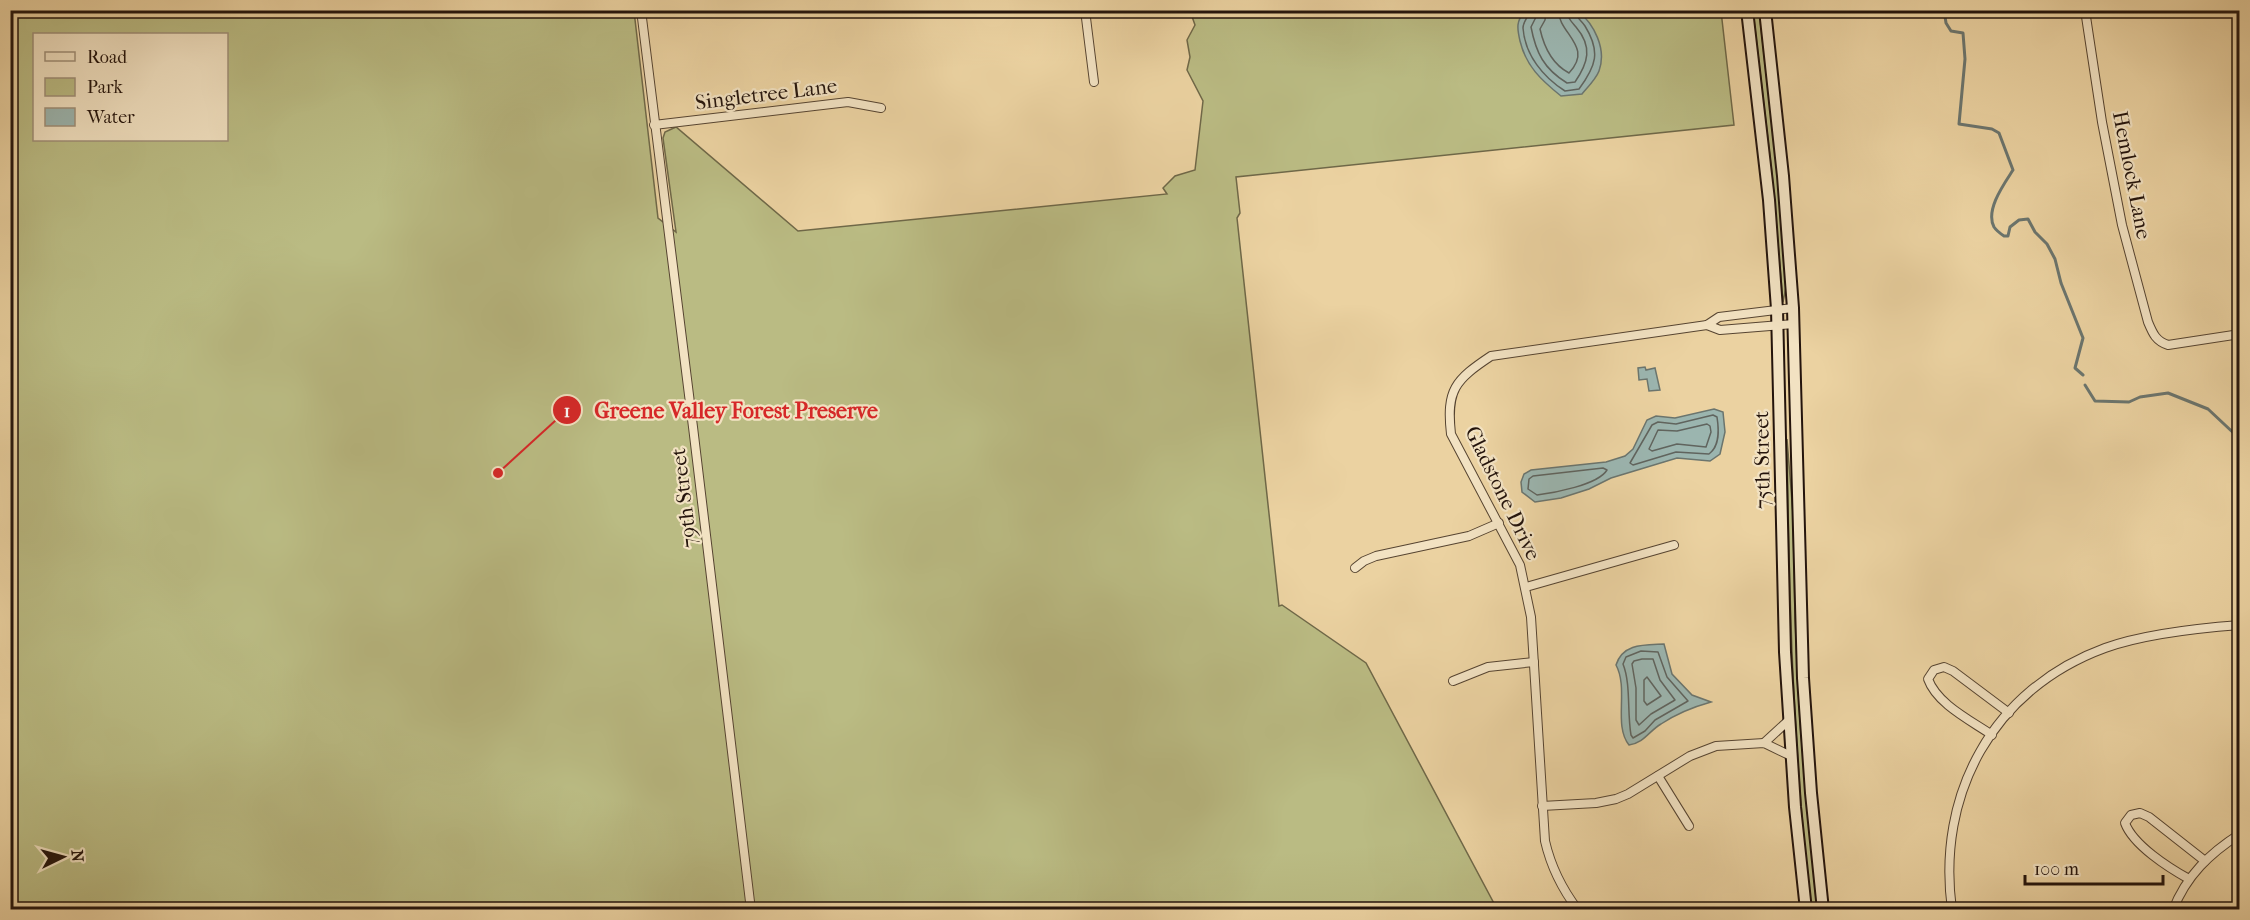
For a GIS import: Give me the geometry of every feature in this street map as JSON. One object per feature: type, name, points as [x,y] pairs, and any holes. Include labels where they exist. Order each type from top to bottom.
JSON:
[{"type":"main road","name":"75th Street","points":[[1747,10],[1768,190],[1776,309],[1783,593],[1789,720],[1806,909]]},
{"type":"main road","name":"75th Street","points":[[1765,10],[1783,176],[1793,308],[1803,666],[1811,793],[1823,909]]},
{"type":"street","name":"79th Street","points":[[641,10],[751,909]]},
{"type":"street","points":[[1085,10],[1095,82]]},
{"type":"street","name":"Hemlock Lane","points":[[2085,10],[2102,122],[2122,225],[2148,322],[2159,342],[2168,345],[2240,334]]},
{"type":"street","name":"Singletree Lane","points":[[654,125],[848,102],[881,108]]},
{"type":"street","name":"Gladstone Drive","points":[[1578,909],[1566,893],[1551,863],[1545,841],[1531,617],[1526,587],[1520,565],[1451,434],[1450,404],[1463,375],[1491,356],[1707,325],[1719,317],[1793,308]]},
{"type":"street","name":"Gladstone Drive","points":[[1707,325],[1719,330],[1794,324]]},
{"type":"street","points":[[1355,568],[1376,556],[1469,536],[1498,523]]},
{"type":"street","points":[[1526,587],[1674,545]]},
{"type":"street","points":[[1952,909],[1948,873],[1952,826],[1963,788],[1972,766],[1992,735],[2009,712],[2025,696],[2054,674],[2106,647],[2129,641],[2240,625]]},
{"type":"street","points":[[1453,681],[1488,667],[1534,662]]},
{"type":"street","points":[[1992,735],[1931,689],[1928,679],[1934,670],[1944,667],[1953,671],[2009,712]]},
{"type":"street","points":[[1764,743],[1789,720]]},
{"type":"street","points":[[1542,806],[1596,803],[1616,799],[1690,756],[1716,746],[1764,743],[1791,756]]},
{"type":"street","points":[[1658,776],[1689,826]]},
{"type":"street","points":[[2189,879],[2175,872],[2129,835],[2125,823],[2131,815],[2140,813],[2150,817],[2205,861]]},
{"type":"street","points":[[2173,909],[2189,879],[2205,861],[2240,834]]},
{"type":"green space","points":[[10,11],[634,11],[658,218],[676,232],[663,138],[665,132],[676,127],[798,231],[1167,194],[1163,188],[1175,176],[1195,170],[1203,101],[1187,70],[1190,57],[1187,40],[1195,25],[1190,11],[1721,11],[1734,125],[1236,177],[1240,213],[1237,218],[1279,606],[1282,605],[1366,663],[1497,909],[11,909]]},
{"type":"green space","points":[[1753,11],[1759,11],[1778,178],[1786,287],[1783,302],[1772,174]]},
{"type":"green space","points":[[1787,439],[1793,514],[1800,723],[1817,909],[1811,908],[1796,732]]},
{"type":"water","points":[[1525,11],[1578,11],[1594,30],[1600,46],[1601,63],[1596,77],[1582,94],[1561,96],[1530,65],[1518,32],[1519,21]]},
{"type":"water","points":[[1645,367],[1646,370],[1655,368],[1660,390],[1649,391],[1647,379],[1639,380],[1638,368]]},
{"type":"water","points":[[1714,409],[1723,412],[1725,432],[1720,454],[1710,461],[1677,458],[1611,478],[1589,489],[1561,498],[1535,502],[1522,492],[1521,482],[1524,474],[1531,470],[1606,462],[1625,456],[1633,449],[1647,420],[1656,416],[1675,418]]},
{"type":"water","points":[[1664,644],[1672,674],[1692,695],[1711,702],[1673,717],[1639,742],[1629,745],[1622,727],[1621,685],[1616,665],[1619,658],[1629,649],[1642,645]]},
{"type":"waterway","points":[[1944,10],[1946,23],[1951,31],[1963,33],[1965,59],[1959,124],[1992,129],[1999,133],[2013,170],[1994,205],[1992,213],[1994,227],[2004,236],[2008,236],[2010,227],[2019,220],[2028,219],[2035,232],[2047,244],[2055,259],[2061,283],[2083,338],[2075,368],[2083,375]]},
{"type":"waterway","points":[[2085,385],[2095,401],[2129,402],[2140,397],[2168,393],[2208,409],[2240,439]]},
{"type":"place","name":"Greene Valley Forest Preserve","points":[[498,473]]}]
